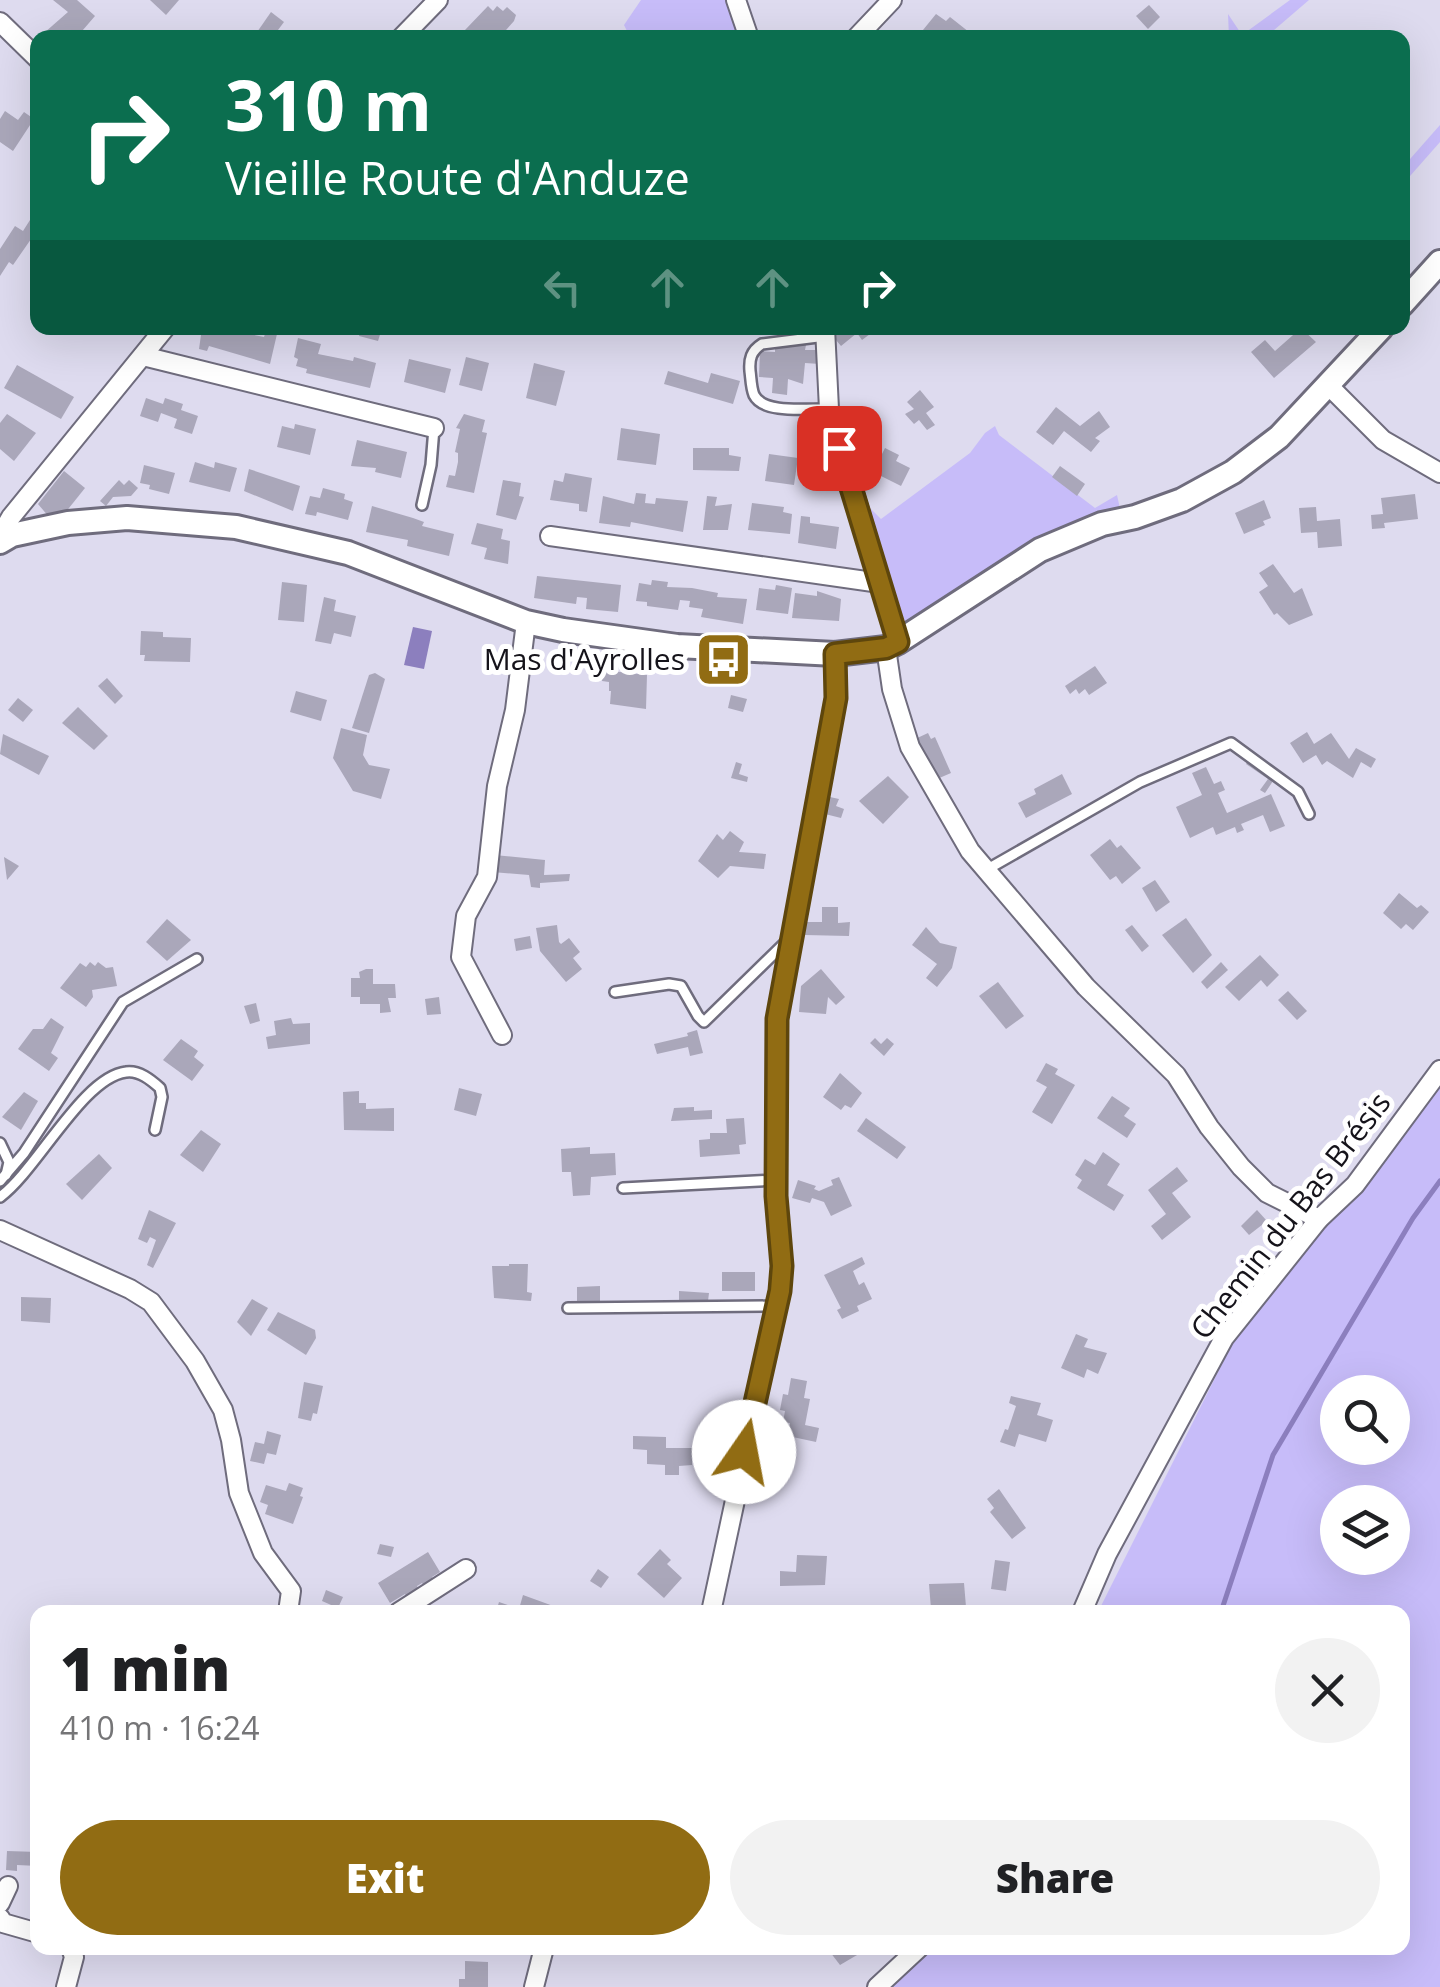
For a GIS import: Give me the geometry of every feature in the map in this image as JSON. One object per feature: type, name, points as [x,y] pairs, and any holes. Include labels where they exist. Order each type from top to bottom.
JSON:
[{"type":"street","points":[[409,30],[438,0]]},
{"type":"street","points":[[736,0],[747,30]]},
{"type":"street","points":[[864,30],[892,0]]},
{"type":"street","points":[[0,22],[30,51]]},
{"type":"street","points":[[1410,295],[1440,262]]},
{"type":"street","points":[[160,335],[11,516],[2,541],[68,523],[127,518],[236,527],[348,552],[526,622],[601,637],[677,646],[835,654],[892,645],[1040,550],[1102,524],[1182,500],[1233,472],[1279,437],[1374,335]]},
{"type":"street","points":[[826,335],[829,409],[880,584],[892,645],[892,689],[910,747],[970,851],[1086,987],[1176,1075],[1209,1126],[1268,1194],[1319,1219]]},
{"type":"street","points":[[143,356],[434,428]]},
{"type":"street","points":[[1328,385],[1383,440],[1440,473]]},
{"type":"street","points":[[550,536],[880,584]]},
{"type":"street","points":[[502,1035],[461,957],[466,916],[487,877],[497,786],[515,710],[526,622]]},
{"type":"street","points":[[712,1605],[782,1266],[776,1180],[777,1019],[836,698],[835,654]]},
{"type":"street","name":"Chemin du Bas Brésis","points":[[1085,1605],[1107,1554],[1224,1338],[1319,1219],[1355,1185],[1440,1070]]},
{"type":"street","points":[[0,1230],[151,1302],[195,1361],[223,1410],[232,1440],[238,1494],[263,1553],[291,1591],[289,1605]]},
{"type":"street","points":[[409,1605],[466,1569]]},
{"type":"street","points":[[0,1918],[30,1931]]},
{"type":"street","points":[[66,1987],[74,1955]]},
{"type":"street","points":[[534,1987],[542,1955]]},
{"type":"street","points":[[877,1987],[911,1955]]},
{"type":"lane","points":[[808,335],[766,342],[754,350],[750,362],[752,392],[761,403],[772,407],[829,409]]},
{"type":"lane","points":[[422,505],[434,428]]},
{"type":"lane","points":[[986,870],[1140,782],[1231,743],[1298,792],[1310,814]]},
{"type":"lane","points":[[615,992],[669,984],[681,986],[704,1022],[792,936]]},
{"type":"lane","points":[[2,1180],[123,1002],[197,959]]},
{"type":"lane","points":[[0,1197],[23,1176],[76,1108],[110,1078],[126,1072],[140,1074],[160,1088],[162,1097],[155,1130]]},
{"type":"lane","points":[[0,1143],[8,1162],[2,1180]]},
{"type":"lane","points":[[623,1188],[776,1180]]},
{"type":"lane","points":[[568,1308],[776,1306]]},
{"type":"shaded area","points":[[641,0],[726,0],[735,30],[626,30],[624,25]]},
{"type":"shaded area","points":[[1290,0],[1309,0],[1274,30],[1249,30]]},
{"type":"shaded area","points":[[1228,14],[1239,30],[1229,30]]},
{"type":"shaded area","points":[[1440,125],[1440,142],[1410,176],[1410,159]]},
{"type":"shaded area","points":[[995,426],[999,435],[1095,508],[1117,495],[1121,513],[899,627],[848,448],[853,445],[850,451],[870,508],[881,519],[970,453]]},
{"type":"shaded area","points":[[413,627],[432,631],[424,669],[404,665]]},
{"type":"shaded area","points":[[1440,1076],[1440,1987],[892,1987],[911,1970],[919,1955],[1410,1955],[1410,1605],[1102,1605],[1234,1340]]},
{"type":"building","points":[[53,0],[77,0],[95,16],[83,30],[47,30],[68,12]]},
{"type":"building","points":[[150,0],[179,0],[166,15]]},
{"type":"building","points":[[1149,5],[1160,17],[1148,29],[1136,16]]},
{"type":"building","points":[[488,6],[493,11],[497,6],[503,11],[507,7],[516,15],[506,30],[465,30]]},
{"type":"building","points":[[271,12],[284,22],[278,30],[259,30]]},
{"type":"building","points":[[936,14],[946,21],[950,17],[966,30],[923,30]]},
{"type":"building","points":[[5,111],[18,120],[24,112],[30,116],[30,125],[13,151],[0,142],[0,119]]},
{"type":"building","points":[[30,220],[30,241],[0,276],[0,249],[15,226],[23,231]]},
{"type":"building","points":[[201,335],[277,335],[270,364],[209,346],[207,351],[199,349]]},
{"type":"building","points":[[359,335],[380,335],[378,341]]},
{"type":"building","points":[[832,335],[855,335],[841,346]]},
{"type":"building","points":[[1293,335],[1308,335],[1316,342],[1274,378],[1251,352],[1265,340],[1275,351]]},
{"type":"building","points":[[298,338],[321,344],[318,354],[376,363],[370,388],[306,373],[307,369],[296,366]]},
{"type":"building","points":[[806,345],[805,350],[820,350],[820,364],[805,363],[803,384],[788,379],[787,395],[772,393],[773,378],[759,377],[760,351],[775,352],[775,347]]},
{"type":"building","points":[[466,357],[489,363],[482,391],[459,385]]},
{"type":"building","points":[[409,359],[451,369],[445,393],[404,382]]},
{"type":"building","points":[[534,363],[565,371],[556,406],[526,398]]},
{"type":"building","points":[[17,365],[74,397],[61,419],[4,388]]},
{"type":"building","points":[[668,371],[708,383],[711,373],[740,381],[733,404],[664,384]]},
{"type":"building","points":[[920,390],[934,407],[926,413],[935,425],[927,430],[919,420],[914,424],[905,414],[914,409],[907,402]]},
{"type":"building","points":[[146,398],[163,404],[165,398],[183,404],[181,410],[198,416],[192,434],[174,428],[177,419],[161,413],[158,422],[140,416]]},
{"type":"building","points":[[1056,407],[1080,426],[1099,411],[1110,427],[1095,438],[1100,441],[1091,452],[1064,431],[1053,445],[1036,432]]},
{"type":"building","points":[[7,414],[36,433],[14,461],[0,449],[0,423]]},
{"type":"building","points":[[464,414],[485,420],[482,432],[487,433],[474,493],[446,487],[449,475],[455,476],[460,429],[456,428]]},
{"type":"building","points":[[295,424],[316,429],[310,455],[277,447],[282,426],[294,429]]},
{"type":"building","points":[[621,428],[660,434],[656,465],[617,460]]},
{"type":"building","points":[[357,440],[407,452],[401,478],[375,472],[376,468],[351,466]]},
{"type":"building","points":[[693,448],[729,448],[729,455],[741,457],[739,471],[693,470]]},
{"type":"building","points":[[885,448],[899,455],[896,461],[910,468],[901,486],[867,469],[872,459],[878,462]]},
{"type":"building","points":[[769,454],[798,458],[794,485],[765,481]]},
{"type":"building","points":[[195,462],[214,468],[215,462],[237,468],[230,492],[189,482]]},
{"type":"building","points":[[144,465],[175,473],[169,494],[140,483]]},
{"type":"building","points":[[1060,466],[1085,484],[1077,496],[1052,477]]},
{"type":"building","points":[[249,469],[300,486],[293,511],[244,491]]},
{"type":"building","points":[[64,471],[85,488],[65,513],[49,517],[38,504]]},
{"type":"building","points":[[565,473],[592,478],[587,512],[579,511],[579,504],[550,500],[554,480],[563,482]]},
{"type":"building","points":[[119,480],[124,485],[129,480],[138,488],[131,496],[113,497],[106,506],[100,501]]},
{"type":"building","points":[[503,480],[521,483],[519,496],[524,497],[516,520],[496,515]]},
{"type":"building","points":[[323,488],[345,494],[344,499],[353,502],[348,520],[317,512],[316,516],[305,514],[310,496],[320,498]]},
{"type":"building","points":[[636,493],[646,494],[645,503],[655,504],[656,498],[688,501],[683,532],[631,522],[630,527],[599,523],[603,496],[634,504]]},
{"type":"building","points":[[1415,494],[1418,519],[1384,523],[1385,528],[1372,529],[1371,515],[1383,514],[1381,498]]},
{"type":"building","points":[[707,496],[717,497],[715,506],[732,504],[728,530],[703,530]]},
{"type":"building","points":[[1264,500],[1271,518],[1244,534],[1235,513]]},
{"type":"building","points":[[752,503],[784,507],[783,512],[792,514],[790,534],[748,530]]},
{"type":"building","points":[[372,506],[454,534],[449,556],[407,546],[408,540],[366,532]]},
{"type":"building","points":[[1316,507],[1317,521],[1340,519],[1342,546],[1318,548],[1317,532],[1301,533],[1299,508]]},
{"type":"building","points":[[801,516],[810,517],[810,523],[839,527],[836,549],[798,543]]},
{"type":"building","points":[[477,523],[503,529],[501,539],[510,541],[508,564],[484,559],[487,548],[471,544]]},
{"type":"building","points":[[1273,564],[1294,593],[1302,588],[1313,615],[1289,625],[1277,613],[1274,615],[1259,592],[1268,586],[1259,573]]},
{"type":"building","points":[[537,576],[621,585],[618,612],[586,609],[587,598],[577,597],[576,604],[534,598]]},
{"type":"building","points":[[652,580],[668,582],[667,587],[718,593],[717,597],[747,599],[743,624],[701,617],[703,609],[689,607],[690,601],[680,600],[678,610],[636,601],[639,583],[651,585]]},
{"type":"building","points":[[282,582],[307,585],[304,622],[278,620]]},
{"type":"building","points":[[776,585],[792,588],[788,614],[756,610],[759,588],[775,590]]},
{"type":"building","points":[[817,591],[841,599],[839,621],[792,618],[795,593],[817,596]]},
{"type":"building","points":[[324,597],[336,600],[334,611],[356,616],[351,637],[334,633],[331,644],[315,641]]},
{"type":"building","points":[[141,631],[191,638],[190,662],[144,661],[145,655],[140,655]]},
{"type":"building","points":[[1095,666],[1107,683],[1089,695],[1085,689],[1070,694],[1065,686]]},
{"type":"building","points":[[603,670],[647,675],[646,709],[610,704],[611,691],[609,682],[602,681]]},
{"type":"building","points":[[375,673],[385,679],[369,733],[352,728],[369,675]]},
{"type":"building","points":[[107,678],[123,696],[115,704],[98,686]]},
{"type":"building","points":[[296,691],[327,700],[321,721],[290,712]]},
{"type":"building","points":[[731,695],[747,699],[743,712],[728,708]]},
{"type":"building","points":[[18,698],[33,710],[23,722],[8,710]]},
{"type":"building","points":[[78,707],[108,736],[94,750],[62,723]]},
{"type":"building","points":[[341,728],[367,735],[363,755],[369,765],[390,769],[381,799],[353,791],[333,758]]},
{"type":"building","points":[[1307,732],[1314,744],[1331,733],[1349,759],[1356,748],[1376,759],[1371,768],[1361,762],[1353,778],[1327,761],[1322,765],[1316,755],[1303,763],[1290,743]]},
{"type":"building","points":[[928,733],[931,739],[935,737],[951,773],[937,779],[913,740]]},
{"type":"building","points":[[3,734],[49,756],[39,775],[0,754]]},
{"type":"building","points":[[1249,759],[1275,778],[1265,793],[1260,790],[1268,779],[1246,764]]},
{"type":"building","points":[[736,762],[742,764],[739,774],[748,777],[747,782],[731,778]]},
{"type":"building","points":[[1206,767],[1214,784],[1221,781],[1225,790],[1218,793],[1227,813],[1271,794],[1285,826],[1270,832],[1263,815],[1241,824],[1244,830],[1237,833],[1235,827],[1216,835],[1213,827],[1190,838],[1176,807],[1202,795],[1192,773]]},
{"type":"building","points":[[1062,774],[1072,794],[1026,818],[1018,803]]},
{"type":"building","points":[[888,776],[909,797],[883,824],[859,801]]},
{"type":"building","points":[[830,797],[839,799],[836,806],[844,809],[841,818],[825,814]]},
{"type":"building","points":[[730,831],[744,842],[739,852],[766,854],[764,869],[730,866],[718,878],[698,861],[717,834],[723,840]]},
{"type":"building","points":[[1110,839],[1117,848],[1121,845],[1141,868],[1122,884],[1116,876],[1110,880],[1090,855]]},
{"type":"building","points":[[494,855],[545,860],[544,875],[570,874],[569,881],[531,887],[529,875],[492,872]]},
{"type":"building","points":[[4,857],[19,866],[7,880]]},
{"type":"building","points":[[1155,880],[1170,902],[1156,912],[1142,888]]},
{"type":"building","points":[[1399,893],[1417,908],[1421,905],[1429,912],[1413,930],[1406,924],[1401,929],[1383,913]]},
{"type":"building","points":[[822,907],[838,907],[838,923],[850,922],[849,936],[805,935],[805,922],[822,922]]},
{"type":"building","points":[[1186,918],[1212,955],[1193,973],[1162,935]]},
{"type":"building","points":[[167,919],[191,940],[167,961],[146,942]]},
{"type":"building","points":[[557,925],[559,942],[569,938],[580,952],[573,958],[582,969],[566,982],[540,951],[536,928]]},
{"type":"building","points":[[1132,925],[1149,946],[1142,952],[1125,930]]},
{"type":"building","points":[[926,927],[940,943],[957,947],[952,968],[937,987],[926,978],[937,964],[912,945]]},
{"type":"building","points":[[530,936],[532,948],[516,951],[514,939]]},
{"type":"building","points":[[1260,955],[1279,975],[1267,987],[1261,980],[1239,1001],[1225,987]]},
{"type":"building","points":[[90,962],[113,967],[117,986],[92,990],[93,997],[86,1007],[60,988],[80,963],[86,967]]},
{"type":"building","points":[[1221,962],[1228,970],[1207,989],[1201,982]]},
{"type":"building","points":[[373,969],[373,984],[395,984],[396,998],[388,998],[391,1012],[380,1013],[380,1004],[360,1004],[360,997],[351,997],[351,978],[360,978],[359,972]]},
{"type":"building","points":[[821,969],[845,997],[836,1005],[828,997],[826,1014],[799,1012],[801,986]]},
{"type":"building","points":[[998,982],[1024,1016],[1006,1029],[979,996]]},
{"type":"building","points":[[1288,991],[1307,1011],[1297,1020],[1278,1000]]},
{"type":"building","points":[[439,997],[441,1014],[427,1015],[425,999]]},
{"type":"building","points":[[256,1003],[260,1021],[250,1024],[244,1006]]},
{"type":"building","points":[[51,1018],[64,1027],[51,1053],[58,1058],[49,1071],[18,1049],[33,1029],[43,1029]]},
{"type":"building","points":[[291,1018],[293,1024],[310,1023],[310,1044],[268,1049],[266,1037],[276,1035],[274,1021]]},
{"type":"building","points":[[697,1030],[703,1053],[690,1056],[688,1047],[657,1054],[654,1044]]},
{"type":"building","points":[[875,1038],[881,1044],[887,1038],[894,1044],[884,1056],[870,1043]]},
{"type":"building","points":[[181,1039],[198,1051],[194,1057],[204,1065],[192,1081],[163,1060]]},
{"type":"building","points":[[1046,1063],[1058,1069],[1055,1074],[1075,1085],[1052,1124],[1032,1112],[1047,1087],[1036,1081]]},
{"type":"building","points":[[840,1073],[862,1093],[851,1108],[845,1105],[841,1110],[823,1097]]},
{"type":"building","points":[[459,1088],[482,1094],[476,1116],[454,1110]]},
{"type":"building","points":[[359,1091],[359,1103],[366,1103],[366,1109],[394,1108],[394,1131],[344,1130],[343,1092]]},
{"type":"building","points":[[24,1092],[38,1101],[21,1130],[2,1117]]},
{"type":"building","points":[[1112,1096],[1130,1108],[1124,1116],[1136,1124],[1127,1138],[1097,1118]]},
{"type":"building","points":[[694,1107],[694,1111],[712,1110],[712,1119],[671,1121],[674,1108]]},
{"type":"building","points":[[744,1118],[746,1144],[739,1145],[740,1154],[700,1157],[699,1140],[710,1139],[710,1133],[727,1133],[726,1119]]},
{"type":"building","points":[[866,1118],[906,1147],[897,1159],[857,1131]]},
{"type":"building","points":[[201,1130],[221,1144],[203,1172],[180,1155]]},
{"type":"building","points":[[590,1147],[590,1154],[615,1153],[616,1175],[591,1177],[590,1195],[573,1196],[571,1172],[562,1172],[561,1149]]},
{"type":"building","points":[[1103,1152],[1120,1164],[1107,1185],[1124,1195],[1114,1211],[1077,1188],[1082,1180],[1075,1175],[1085,1159],[1095,1165]]},
{"type":"building","points":[[99,1154],[112,1168],[82,1200],[66,1184]]},
{"type":"building","points":[[1177,1167],[1188,1181],[1172,1193],[1191,1217],[1162,1240],[1151,1226],[1166,1214],[1148,1190]]},
{"type":"building","points":[[839,1177],[852,1206],[831,1216],[824,1202],[792,1198],[798,1180],[816,1186],[814,1189],[819,1191],[833,1185],[831,1180]]},
{"type":"building","points":[[149,1210],[176,1223],[153,1268],[147,1265],[156,1240],[150,1237],[147,1243],[138,1239]]},
{"type":"building","points":[[1257,1210],[1267,1221],[1249,1235],[1241,1226]]},
{"type":"building","points":[[862,1257],[865,1264],[853,1271],[872,1299],[842,1319],[837,1310],[841,1308],[824,1275]]},
{"type":"building","points":[[528,1264],[527,1292],[532,1293],[531,1301],[494,1298],[492,1266]]},
{"type":"building","points":[[722,1272],[755,1272],[755,1291],[722,1291]]},
{"type":"building","points":[[600,1286],[600,1301],[577,1301],[577,1287]]},
{"type":"building","points":[[679,1291],[709,1293],[708,1301],[679,1300]]},
{"type":"building","points":[[21,1297],[51,1298],[50,1323],[21,1321]]},
{"type":"building","points":[[252,1299],[268,1308],[251,1336],[237,1322]]},
{"type":"building","points":[[278,1312],[315,1330],[316,1338],[306,1355],[267,1330]]},
{"type":"building","points":[[1076,1334],[1088,1339],[1084,1347],[1107,1353],[1098,1374],[1087,1369],[1084,1378],[1061,1368]]},
{"type":"building","points":[[791,1378],[807,1381],[804,1398],[810,1399],[805,1425],[819,1428],[816,1442],[788,1436],[790,1423],[783,1422],[785,1411],[780,1410]]},
{"type":"building","points":[[304,1382],[323,1386],[317,1414],[313,1413],[311,1421],[298,1418]]},
{"type":"building","points":[[1011,1396],[1041,1403],[1037,1415],[1053,1420],[1046,1442],[1019,1434],[1015,1447],[1000,1442],[1016,1406],[1009,1403]]},
{"type":"building","points":[[267,1431],[281,1435],[276,1455],[267,1453],[264,1464],[250,1461],[255,1442],[264,1444]]},
{"type":"building","points":[[633,1436],[666,1437],[666,1448],[692,1448],[692,1465],[679,1466],[679,1475],[665,1475],[665,1465],[647,1464],[647,1450],[633,1449]]},
{"type":"building","points":[[289,1483],[303,1488],[293,1524],[265,1514],[268,1505],[260,1502],[266,1485],[286,1491]]},
{"type":"building","points":[[999,1489],[1026,1528],[1012,1539],[990,1512],[994,1508],[987,1499]]},
{"type":"building","points":[[380,1544],[394,1547],[391,1557],[377,1554]]},
{"type":"building","points":[[660,1549],[671,1560],[667,1564],[682,1578],[664,1598],[637,1574]]},
{"type":"building","points":[[428,1552],[440,1572],[432,1577],[436,1584],[426,1590],[422,1583],[417,1586],[421,1594],[409,1601],[405,1594],[390,1603],[378,1583]]},
{"type":"building","points":[[797,1555],[827,1556],[825,1585],[780,1586],[780,1571],[796,1572]]},
{"type":"building","points":[[995,1560],[1010,1562],[1006,1591],[991,1589]]},
{"type":"building","points":[[598,1569],[609,1577],[601,1588],[590,1581]]},
{"type":"building","points":[[964,1583],[966,1605],[931,1605],[929,1584]]},
{"type":"building","points":[[326,1590],[343,1597],[339,1605],[322,1601]]},
{"type":"building","points":[[523,1595],[550,1605],[520,1605]]},
{"type":"building","points":[[7,1851],[30,1852],[30,1866],[6,1870]]},
{"type":"building","points":[[832,1955],[857,1955],[840,1965]]},
{"type":"building","points":[[465,1961],[488,1962],[488,1987],[459,1987],[459,1979],[465,1979]]},
{"type":"waterway","points":[[1223,1605],[1273,1455],[1413,1218],[1440,1181]]},
{"type":"place","name":"Mas d'Ayrolles","points":[[724,660]]},
{"type":"route","points":[[744,1452],[780,1291],[777,1019],[836,698],[835,654],[886,648],[898,642],[839,448]]}]
